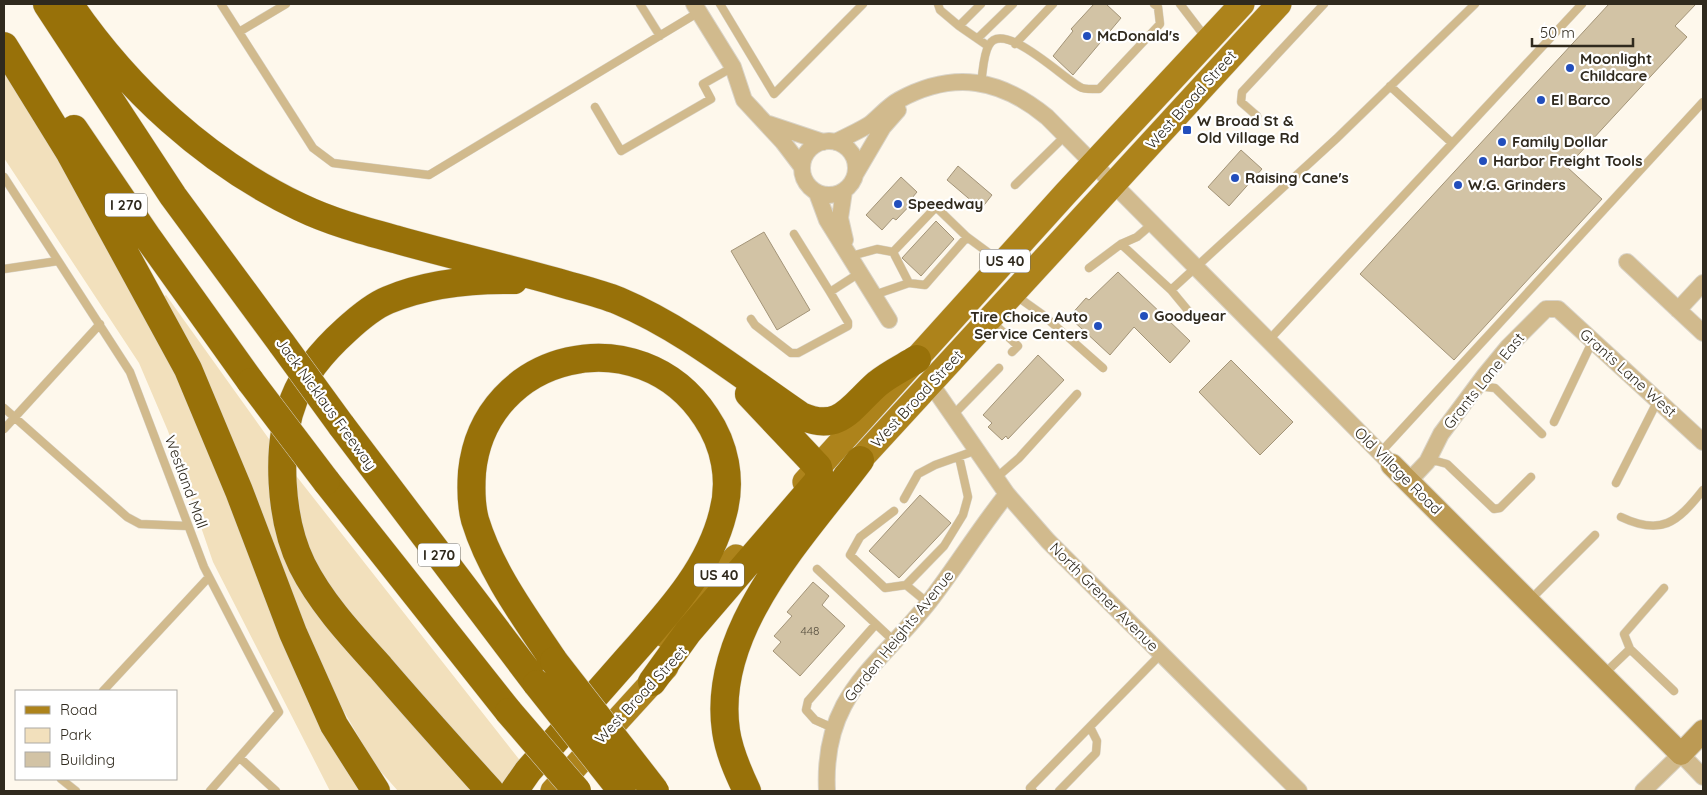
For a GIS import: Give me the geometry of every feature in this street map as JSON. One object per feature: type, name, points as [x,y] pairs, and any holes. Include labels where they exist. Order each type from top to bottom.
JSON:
[{"type":"highway","name":"Jack Nicklaus Freeway","points":[[47,4],[173,196],[341,426],[537,684],[622,791]]},
{"type":"highway","points":[[69,4],[82,23],[132,82],[185,134],[240,173],[300,207],[350,227],[618,300],[676,329],[802,416],[823,423],[837,420],[847,413],[878,383],[917,359]]},
{"type":"highway","name":"I 270","points":[[4,26],[148,238],[326,482],[510,712],[578,791]]},
{"type":"highway","points":[[4,46],[70,153],[188,369],[240,491],[300,650],[334,724],[376,791]]},
{"type":"highway","points":[[482,782],[340,622],[302,566],[284,506],[282,474],[284,441],[294,399],[310,370],[329,346],[356,321],[386,300],[426,286],[463,281],[551,281]]},
{"type":"highway","points":[[652,682],[688,632],[820,479],[818,467],[712,354]]},
{"type":"highway","points":[[514,791],[528,771],[682,597],[710,548],[724,513],[727,473],[722,448],[713,427],[701,408],[668,378],[649,366],[628,360],[605,357],[563,362],[543,369],[525,380],[509,394],[493,413],[480,436],[473,460],[471,487],[474,518],[485,547],[503,584],[554,661],[655,791]]},
{"type":"highway","points":[[747,791],[732,756],[726,732],[726,682],[733,650],[744,622],[766,586],[860,460]]},
{"type":"main road","name":"West Broad Street","points":[[520,791],[917,359],[1002,263],[1242,4]]},
{"type":"main road","name":"West Broad Street","points":[[553,791],[652,682],[931,384],[1279,4]]},
{"type":"street","points":[[697,8],[733,66],[744,100],[767,124],[802,167]]},
{"type":"street","name":"Old Village Road","points":[[829,142],[871,123],[900,100],[921,91],[950,84],[981,83],[1012,92],[1030,102],[1066,135],[1194,267],[1703,776]]},
{"type":"street","points":[[817,193],[836,195],[851,185],[856,173],[884,127],[921,91]]},
{"type":"street","points":[[767,124],[850,150],[855,158],[856,173]]},
{"type":"street","points":[[829,142],[810,148],[805,155],[802,167],[804,180],[817,193],[827,220],[889,320]]},
{"type":"street","points":[[844,191],[840,218],[851,256]]},
{"type":"street","points":[[1627,262],[1703,333]]},
{"type":"street","points":[[1678,310],[1703,283]]},
{"type":"street","name":"Grants Lane West","points":[[1550,307],[1558,309],[1703,442]]},
{"type":"street","name":"Grants Lane East","points":[[1409,482],[1427,462],[1443,431],[1508,347],[1550,307]]},
{"type":"street","name":"North Grener Avenue","points":[[931,384],[1007,494],[1048,541],[1299,791]]},
{"type":"street","name":"Garden Heights Avenue","points":[[828,791],[826,770],[834,728],[848,696],[928,603],[1007,494]]},
{"type":"street","points":[[1643,791],[1703,731]]},
{"type":"lane","points":[[221,4],[313,148],[333,163],[429,175],[660,36],[697,8]]},
{"type":"lane","points":[[239,32],[286,4]]},
{"type":"lane","points":[[640,4],[660,36]]},
{"type":"lane","points":[[720,4],[774,94],[863,4]]},
{"type":"lane","points":[[938,4],[940,10],[959,26],[988,46]]},
{"type":"lane","points":[[959,26],[981,4]]},
{"type":"lane","points":[[978,38],[1013,4]]},
{"type":"lane","points":[[1015,44],[1053,4]]},
{"type":"lane","points":[[981,83],[988,46],[993,40],[1001,38],[1030,50],[1081,89],[1099,89],[1160,24],[1158,7],[1154,4]]},
{"type":"lane","points":[[1180,4],[1208,41]]},
{"type":"lane","points":[[1257,116],[1241,102],[1242,92],[1324,4]]},
{"type":"lane","points":[[1170,290],[1337,138],[1475,4]]},
{"type":"lane","points":[[1268,341],[1582,4]]},
{"type":"lane","points":[[594,107],[621,151],[711,99],[703,84],[733,66]]},
{"type":"lane","points":[[1390,86],[1452,143]]},
{"type":"lane","points":[[1386,459],[1703,102]]},
{"type":"lane","points":[[1015,185],[1066,135]]},
{"type":"lane","name":"Westland Mall","points":[[4,177],[130,372],[187,526],[209,577],[279,712],[210,791]]},
{"type":"lane","points":[[893,252],[936,207],[967,237],[1002,263]]},
{"type":"lane","points":[[1089,268],[1121,244],[1137,237],[1152,224]]},
{"type":"lane","points":[[751,319],[754,325],[790,353],[798,353],[849,324],[794,234]]},
{"type":"lane","points":[[874,295],[909,283],[925,285],[967,237]]},
{"type":"lane","points":[[1121,244],[1170,290],[1195,318]]},
{"type":"lane","points":[[851,256],[877,249],[893,252]]},
{"type":"lane","points":[[893,252],[909,283]]},
{"type":"lane","points":[[4,269],[58,261]]},
{"type":"lane","points":[[830,292],[861,272]]},
{"type":"lane","points":[[1013,294],[1043,315],[1103,368]]},
{"type":"lane","points":[[990,320],[1018,346],[1012,352]]},
{"type":"lane","points":[[4,429],[100,324]]},
{"type":"lane","points":[[1554,422],[1593,340]]},
{"type":"lane","points":[[953,415],[999,368]]},
{"type":"lane","points":[[1477,386],[1495,388],[1542,434]]},
{"type":"lane","points":[[996,478],[1019,458],[1077,394]]},
{"type":"lane","points":[[1616,484],[1658,400]]},
{"type":"lane","points":[[4,408],[127,517],[149,525],[187,526]]},
{"type":"lane","points":[[904,499],[918,474],[977,450]]},
{"type":"lane","points":[[894,511],[860,537],[850,555],[886,588],[906,585],[944,546],[963,515],[968,497],[959,456]]},
{"type":"lane","points":[[1427,462],[1436,461],[1447,464],[1494,509],[1500,508],[1531,477]]},
{"type":"lane","points":[[1621,517],[1643,526],[1659,526],[1681,513],[1703,490]]},
{"type":"lane","points":[[1528,602],[1595,536]]},
{"type":"lane","points":[[817,569],[894,641]]},
{"type":"lane","points":[[104,690],[209,577]]},
{"type":"lane","points":[[906,585],[928,603]]},
{"type":"lane","points":[[1664,588],[1624,634],[1630,649],[1674,691]]},
{"type":"lane","points":[[834,728],[809,715],[806,710],[808,701],[876,624]]},
{"type":"lane","points":[[1603,676],[1630,649]]},
{"type":"lane","points":[[1033,791],[1030,788],[1161,654]]},
{"type":"lane","points":[[1059,791],[1096,753],[1097,741],[1090,727]]},
{"type":"lane","points":[[240,758],[276,791]]},
{"type":"lane","points":[[62,780],[76,791]]},
{"type":"green space","points":[[4,72],[115,249],[187,378],[300,684],[326,738],[359,791],[330,791],[213,562],[168,431],[139,363],[4,158]]},
{"type":"green space","points":[[166,295],[274,446],[279,528],[475,791],[398,791],[375,765],[342,708],[297,616],[212,390],[162,298]]},
{"type":"green space","points":[[290,468],[522,763],[499,787],[344,616],[298,536]]},
{"type":"building","name":"McDonald's","points":[[1094,4],[1106,4],[1121,18],[1073,75],[1053,56],[1073,31],[1071,29]]},
{"type":"building","points":[[1609,4],[1696,4],[1675,26],[1687,37],[1567,167],[1602,199],[1454,360],[1360,274]]},
{"type":"building","name":"Raising Cane's","points":[[1241,150],[1262,169],[1229,206],[1208,187]]},
{"type":"building","points":[[958,166],[992,195],[981,209],[947,180]]},
{"type":"building","points":[[901,177],[917,192],[912,198],[915,200],[896,220],[893,218],[882,230],[866,215]]},
{"type":"building","points":[[936,221],[954,239],[921,276],[902,258]]},
{"type":"building","points":[[764,232],[810,310],[777,330],[731,251]]},
{"type":"building","points":[[1118,272],[1190,341],[1170,363],[1134,327],[1110,355],[1069,317],[1086,298],[1089,300]]},
{"type":"building","points":[[1038,355],[1064,380],[1008,439],[1006,436],[1002,440],[988,427],[992,423],[983,415]]},
{"type":"building","points":[[1231,360],[1293,422],[1260,455],[1199,392]]},
{"type":"building","points":[[920,495],[951,523],[899,578],[869,551]]},
{"type":"building","points":[[813,582],[829,596],[822,605],[845,626],[800,676],[773,651],[781,642],[774,636],[792,616],[787,612]]},
{"type":"place","name":"McDonald's","points":[[1087,36]]},
{"type":"place","name":"Moonlight Childcare","points":[[1570,68]]},
{"type":"place","name":"El Barco","points":[[1541,100]]},
{"type":"place","name":"W Broad St & Old Village Rd","points":[[1187,130]]},
{"type":"place","name":"Family Dollar","points":[[1502,142]]},
{"type":"place","name":"Harbor Freight Tools","points":[[1483,161]]},
{"type":"place","name":"Raising Cane's","points":[[1235,178]]},
{"type":"place","name":"W.G. Grinders","points":[[1458,185]]},
{"type":"place","name":"Speedway","points":[[898,204]]},
{"type":"place","name":"Goodyear","points":[[1144,316]]},
{"type":"place","name":"Tire Choice Auto Service Centers","points":[[1098,326]]}]
